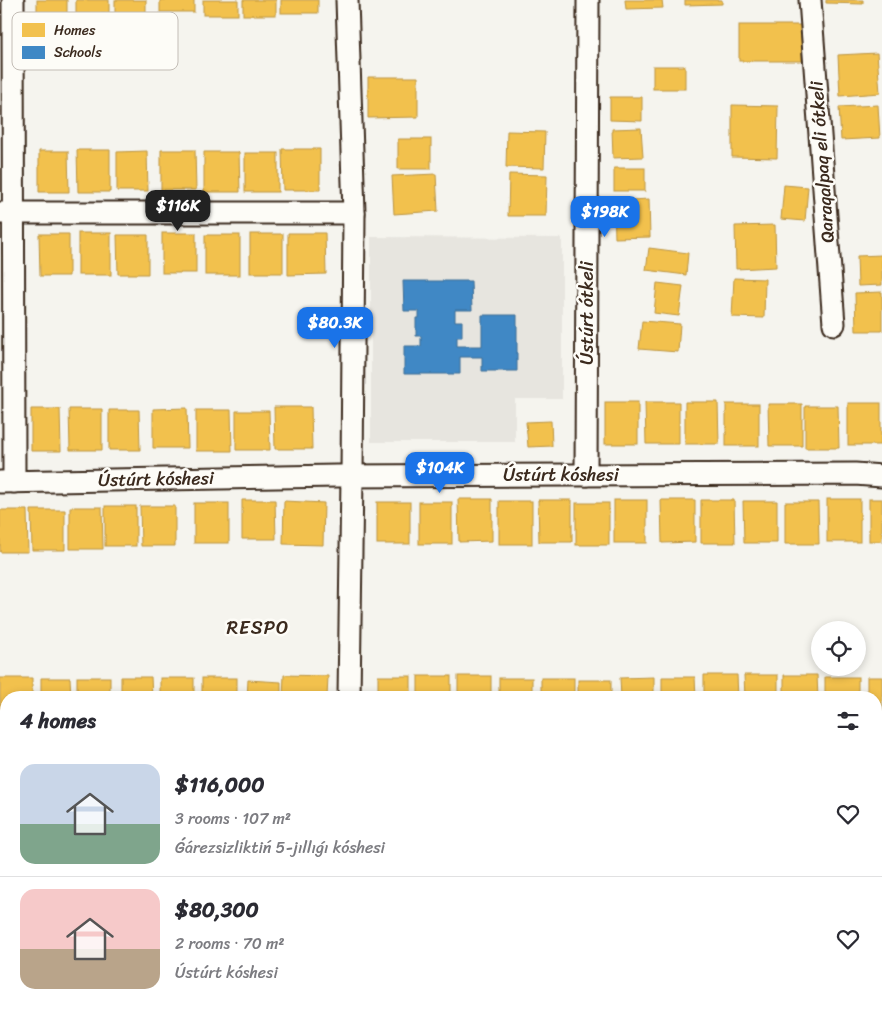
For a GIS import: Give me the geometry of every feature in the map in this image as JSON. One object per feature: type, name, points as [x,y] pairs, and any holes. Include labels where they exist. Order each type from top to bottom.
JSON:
[{"type":"street","points":[[347,0],[354,213],[349,691]]},
{"type":"street","name":"Ústúrt ótkeli","points":[[586,475],[588,0]]},
{"type":"street","name":"Qaraqalpaq eli ótkeli","points":[[810,0],[834,324]]},
{"type":"street","points":[[7,482],[7,213],[12,36]]},
{"type":"street","points":[[7,213],[354,213]]},
{"type":"street","name":"Ústúrt kóshesi","points":[[7,482],[352,476],[856,474],[882,476]]},
{"type":"shaded area","points":[[371,237],[562,238],[562,399],[515,399],[515,442],[371,442]]},
{"type":"building: Homes","points":[[37,0],[67,0],[67,12],[37,12]]},
{"type":"building: Homes","points":[[76,0],[109,0],[109,12],[76,12]]},
{"type":"building: Homes","points":[[115,0],[146,0],[146,12],[115,12]]},
{"type":"building: Homes","points":[[160,0],[194,0],[194,12],[160,12]]},
{"type":"building: Homes","points":[[203,0],[238,0],[238,15],[203,15]]},
{"type":"building: Homes","points":[[243,0],[276,0],[276,15],[243,15]]},
{"type":"building: Homes","points":[[281,0],[318,0],[318,13],[281,13]]},
{"type":"building: Homes","points":[[625,0],[662,0],[663,8],[626,9]]},
{"type":"building: Homes","points":[[685,0],[722,0],[722,4],[685,5]]},
{"type":"building: Homes","points":[[826,0],[863,0],[863,4],[826,3]]},
{"type":"building: Homes","points":[[739,25],[802,25],[802,61],[739,61]]},
{"type":"building: Homes","points":[[877,53],[880,93],[840,96],[838,55]]},
{"type":"building: Homes","points":[[653,66],[685,66],[685,89],[653,89]]},
{"type":"building: Homes","points":[[368,77],[418,77],[418,117],[368,118]]},
{"type":"building: Homes","points":[[610,97],[642,97],[642,121],[610,120]]},
{"type":"building: Homes","points":[[732,105],[778,106],[777,158],[732,157]]},
{"type":"building: Homes","points":[[878,105],[880,138],[841,140],[839,107]]},
{"type":"building: Homes","points":[[641,128],[643,157],[613,158],[612,129]]},
{"type":"building: Homes","points":[[507,131],[545,132],[544,168],[506,167]]},
{"type":"building: Homes","points":[[398,139],[431,139],[431,169],[398,169]]},
{"type":"building: Homes","points":[[282,149],[320,149],[320,190],[283,190]]},
{"type":"building: Homes","points":[[77,150],[110,150],[110,192],[78,192]]},
{"type":"building: Homes","points":[[161,150],[195,150],[196,190],[161,190]]},
{"type":"building: Homes","points":[[39,151],[68,151],[69,192],[39,192]]},
{"type":"building: Homes","points":[[147,151],[148,191],[117,191],[117,152]]},
{"type":"building: Homes","points":[[204,152],[239,152],[240,192],[204,192]]},
{"type":"building: Homes","points":[[245,153],[278,153],[278,192],[245,192]]},
{"type":"building: Homes","points":[[614,168],[645,168],[645,191],[614,191]]},
{"type":"building: Homes","points":[[436,174],[438,211],[394,214],[392,176]]},
{"type":"building: Homes","points":[[509,174],[547,175],[546,216],[508,216]]},
{"type":"building: Homes","points":[[784,185],[808,187],[805,221],[781,219]]},
{"type":"building: Homes","points":[[649,199],[650,237],[615,238],[614,201]]},
{"type":"building: Homes","points":[[775,225],[776,267],[736,269],[735,226]]},
{"type":"building: Homes","points":[[78,233],[111,233],[111,275],[78,275]]},
{"type":"building: Homes","points":[[162,233],[196,233],[196,273],[162,273]]},
{"type":"building: Homes","points":[[288,233],[325,233],[326,274],[288,275]]},
{"type":"building: Homes","points":[[39,234],[69,234],[69,276],[40,276]]},
{"type":"building: Homes","points":[[250,234],[283,234],[283,273],[250,273]]},
{"type":"building: Homes","points":[[117,235],[148,235],[148,274],[118,274]]},
{"type":"building: Homes","points":[[205,235],[240,235],[240,275],[205,275]]},
{"type":"building: Homes","points":[[649,248],[688,253],[686,275],[646,270]]},
{"type":"building: Homes","points":[[882,255],[882,285],[858,286],[857,256]]},
{"type":"building: Homes","points":[[734,278],[765,279],[764,318],[732,317]]},
{"type":"building: Homes","points":[[657,283],[683,286],[679,316],[654,313]]},
{"type":"building: Homes","points":[[882,292],[882,331],[856,331],[855,293]]},
{"type":"building: Homes","points":[[642,321],[680,324],[678,352],[639,349]]},
{"type":"building: Homes","points":[[605,402],[638,402],[638,444],[605,444]]},
{"type":"building: Homes","points":[[645,402],[679,402],[679,444],[646,444]]},
{"type":"building: Homes","points":[[685,402],[718,402],[719,444],[685,444]]},
{"type":"building: Homes","points":[[848,403],[881,403],[881,445],[848,445]]},
{"type":"building: Homes","points":[[726,404],[759,404],[759,446],[726,446]]},
{"type":"building: Homes","points":[[768,404],[802,404],[802,446],[769,446]]},
{"type":"building: Homes","points":[[805,406],[838,406],[839,448],[805,448]]},
{"type":"building: Homes","points":[[274,407],[311,407],[312,449],[275,449]]},
{"type":"building: Homes","points":[[187,408],[188,448],[153,448],[153,409]]},
{"type":"building: Homes","points":[[31,409],[60,409],[61,451],[31,451]]},
{"type":"building: Homes","points":[[69,409],[102,409],[102,450],[70,450]]},
{"type":"building: Homes","points":[[109,410],[139,410],[140,450],[109,450]]},
{"type":"building: Homes","points":[[196,410],[231,410],[232,451],[196,451]]},
{"type":"building: Homes","points":[[236,411],[269,411],[270,450],[236,450]]},
{"type":"building: Homes","points":[[551,421],[552,446],[528,447],[526,422]]},
{"type":"building: Homes","points":[[458,499],[492,499],[492,541],[459,542]]},
{"type":"building: Homes","points":[[827,499],[860,499],[860,542],[827,542]]},
{"type":"building: Homes","points":[[869,499],[882,499],[882,541],[869,541]]},
{"type":"building: Homes","points":[[242,500],[275,500],[276,539],[242,539]]},
{"type":"building: Homes","points":[[538,500],[572,500],[572,542],[539,542]]},
{"type":"building: Homes","points":[[614,500],[647,500],[647,543],[614,543]]},
{"type":"building: Homes","points":[[661,500],[695,500],[695,542],[662,543]]},
{"type":"building: Homes","points":[[701,500],[734,500],[735,543],[701,543]]},
{"type":"building: Homes","points":[[284,501],[324,503],[323,545],[283,544]]},
{"type":"building: Homes","points":[[499,501],[532,501],[532,544],[499,544]]},
{"type":"building: Homes","points":[[743,501],[777,501],[777,543],[744,543]]},
{"type":"building: Homes","points":[[377,502],[410,502],[410,544],[377,544]]},
{"type":"building: Homes","points":[[419,502],[452,502],[452,544],[419,544]]},
{"type":"building: Homes","points":[[785,502],[818,502],[819,544],[785,544]]},
{"type":"building: Homes","points":[[194,503],[229,503],[229,543],[194,543]]},
{"type":"building: Homes","points":[[576,503],[609,503],[609,545],[576,545]]},
{"type":"building: Homes","points":[[105,506],[136,506],[136,546],[105,546]]},
{"type":"building: Homes","points":[[140,506],[175,506],[175,546],[141,546]]},
{"type":"building: Homes","points":[[70,507],[102,507],[103,549],[70,549]]},
{"type":"building: Homes","points":[[0,510],[27,510],[28,552],[0,552]]},
{"type":"building: Homes","points":[[31,510],[65,510],[65,550],[32,550]]},
{"type":"building: Homes","points":[[284,675],[328,676],[327,691],[283,691]]},
{"type":"building: Homes","points":[[704,675],[737,675],[738,691],[704,691]]},
{"type":"building: Homes","points":[[744,675],[778,675],[778,691],[745,691]]},
{"type":"building: Homes","points":[[784,675],[817,676],[818,691],[784,691]]},
{"type":"building: Homes","points":[[378,676],[411,676],[411,691],[378,691]]},
{"type":"building: Homes","points":[[418,676],[451,676],[451,691],[418,691]]},
{"type":"building: Homes","points":[[458,676],[491,676],[491,691],[458,691]]},
{"type":"building: Homes","points":[[77,677],[110,677],[110,691],[77,691]]},
{"type":"building: Homes","points":[[121,677],[151,677],[152,691],[121,691]]},
{"type":"building: Homes","points":[[654,677],[654,691],[621,691],[620,678]]},
{"type":"building: Homes","points":[[662,677],[695,677],[696,691],[662,691]]},
{"type":"building: Homes","points":[[825,677],[858,677],[858,691],[825,691]]},
{"type":"building: Homes","points":[[867,677],[882,677],[882,691],[867,691]]},
{"type":"building: Homes","points":[[0,678],[32,678],[32,691],[0,691]]},
{"type":"building: Homes","points":[[41,678],[70,678],[71,691],[41,691]]},
{"type":"building: Homes","points":[[160,678],[194,678],[194,691],[160,691]]},
{"type":"building: Homes","points":[[202,678],[237,678],[237,691],[202,691]]},
{"type":"building: Homes","points":[[499,678],[532,678],[532,691],[499,691]]},
{"type":"building: Homes","points":[[541,678],[574,678],[574,691],[541,691]]},
{"type":"building: Homes","points":[[248,680],[281,682],[281,691],[247,691]]},
{"type":"building: Homes","points":[[578,680],[611,680],[611,691],[578,691]]},
{"type":"building: Schools","points":[[403,281],[471,281],[472,310],[455,310],[455,321],[462,321],[462,337],[457,337],[457,346],[482,346],[482,315],[517,315],[517,371],[482,371],[482,357],[460,357],[460,374],[404,374],[404,346],[421,346],[421,336],[416,336],[416,318],[419,318],[419,311],[404,311]]},
{"type":"district","name":"RESPO","points":[[258,627]]}]
